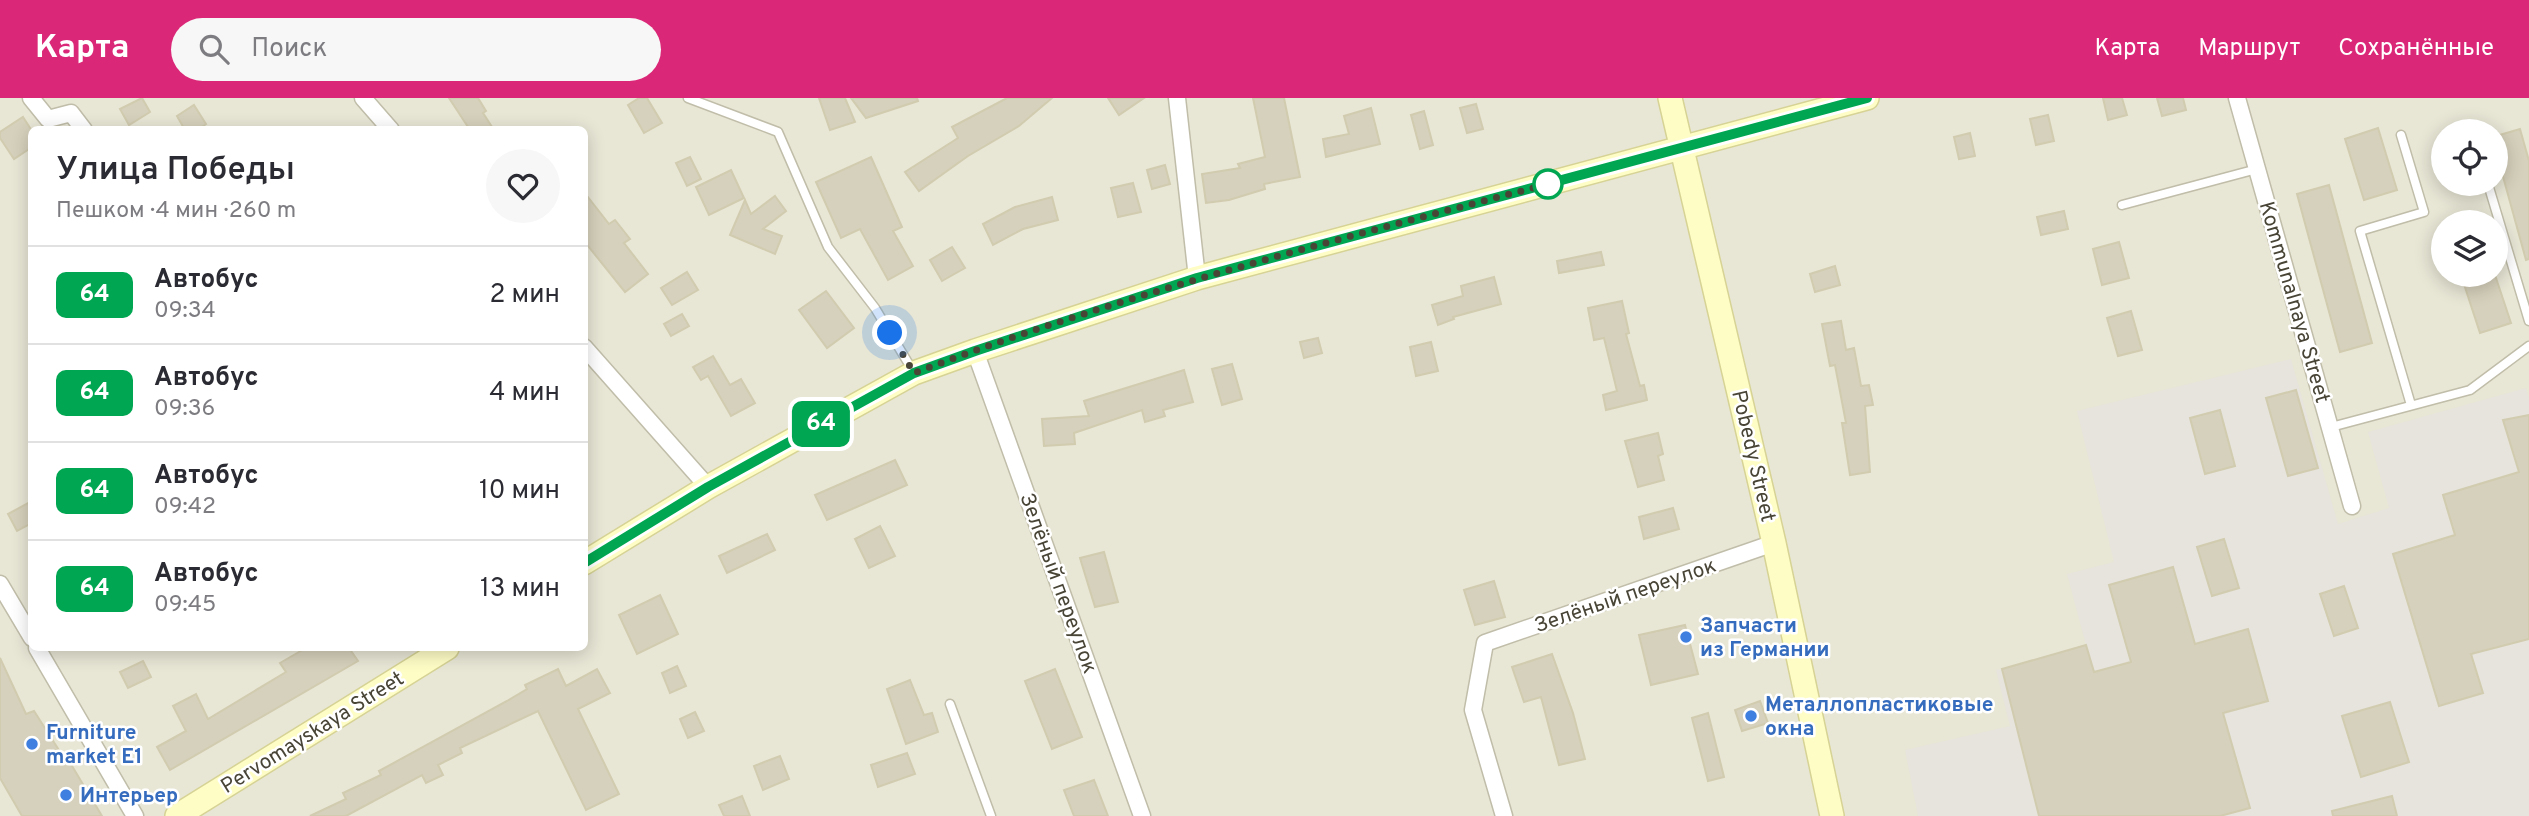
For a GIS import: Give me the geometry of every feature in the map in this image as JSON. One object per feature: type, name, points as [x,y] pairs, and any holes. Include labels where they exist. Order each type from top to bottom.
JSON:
[{"type":"main road","name":"Pobedy Street","points":[[1670,98],[1774,543],[1832,816]]},
{"type":"main road","points":[[588,561],[708,487],[914,373],[1197,278],[1867,98]]},
{"type":"main road","name":"Pervomayskaya Street","points":[[177,816],[442,651]]},
{"type":"street","points":[[31,98],[48,119],[71,114],[80,126]]},
{"type":"street","points":[[363,98],[388,126]]},
{"type":"street","points":[[1177,98],[1197,278]]},
{"type":"street","name":"Kommunalnaya Street","points":[[2237,98],[2352,506]]},
{"type":"street","name":"Зелёный переулок","points":[[975,351],[1142,816]]},
{"type":"street","points":[[588,352],[708,487]]},
{"type":"street","name":"Зелёный переулок","points":[[1504,816],[1473,710],[1485,643],[1774,543]]},
{"type":"street","points":[[0,584],[28,631]]},
{"type":"street","points":[[39,651],[135,816]]},
{"type":"lane","points":[[688,98],[778,132],[828,247],[874,308],[914,373]]},
{"type":"lane","points":[[2401,135],[2424,212],[2360,231],[2411,405]]},
{"type":"lane","points":[[2122,205],[2257,169]]},
{"type":"lane","points":[[2492,196],[2529,321]]},
{"type":"lane","points":[[2331,427],[2470,390],[2529,346]]},
{"type":"lane","points":[[950,704],[992,816]]},
{"type":"shaded area","points":[[0,98],[2529,98],[2529,816],[0,816]]},
{"type":"shaded area","points":[[2291,359],[2338,524],[2389,508],[2368,432],[2526,388],[2529,398],[2529,816],[1918,816],[1905,750],[2010,726],[1996,670],[2086,645],[2067,574],[2114,562],[2077,411]]},
{"type":"building","points":[[142,98],[150,112],[129,125],[120,109]]},
{"type":"building","points":[[449,98],[478,98],[491,126],[467,126]]},
{"type":"building","points":[[639,98],[647,98],[662,123],[644,133],[628,105]]},
{"type":"building","points":[[819,98],[845,98],[855,122],[830,130]]},
{"type":"building","points":[[851,98],[917,98],[918,101],[866,118]]},
{"type":"building","points":[[1007,98],[1052,98],[1019,126],[968,156],[919,191],[905,172],[958,138],[952,127]]},
{"type":"building","points":[[1108,98],[1144,98],[1119,115]]},
{"type":"building","points":[[1253,98],[1284,98],[1300,177],[1264,184],[1265,189],[1229,200],[1206,203],[1202,174],[1240,168],[1238,164],[1265,157]]},
{"type":"building","points":[[2103,98],[2122,98],[2127,115],[2108,120]]},
{"type":"building","points":[[2157,98],[2183,98],[2186,110],[2162,116]]},
{"type":"building","points":[[1476,104],[1483,129],[1467,133],[1460,108]]},
{"type":"building","points":[[194,105],[206,124],[183,126],[177,116]]},
{"type":"building","points":[[1371,108],[1380,144],[1326,157],[1323,139],[1349,134],[1344,116]]},
{"type":"building","points":[[1424,111],[1433,145],[1420,149],[1411,115]]},
{"type":"building","points":[[2048,115],[2054,141],[2036,145],[2030,119]]},
{"type":"building","points":[[23,117],[29,126],[28,150],[14,159],[0,138],[0,132]]},
{"type":"building","points":[[2378,128],[2397,190],[2364,200],[2345,139]]},
{"type":"building","points":[[2520,129],[2529,161],[2529,259],[2526,260],[2508,195],[2508,132]]},
{"type":"building","points":[[1970,133],[1975,156],[1959,159],[1954,137]]},
{"type":"building","points":[[690,157],[701,179],[687,186],[676,163]]},
{"type":"building","points":[[871,157],[902,227],[893,231],[913,266],[888,280],[860,229],[841,238],[816,182]]},
{"type":"building","points":[[1165,165],[1170,184],[1152,189],[1147,170]]},
{"type":"building","points":[[731,170],[744,198],[709,215],[696,187]]},
{"type":"building","points":[[1133,183],[1141,212],[1118,217],[1111,188]]},
{"type":"building","points":[[2329,185],[2372,343],[2340,352],[2297,194]]},
{"type":"building","points":[[775,196],[786,211],[763,229],[782,236],[775,254],[730,235],[745,200],[751,214]]},
{"type":"building","points":[[588,197],[609,224],[615,220],[630,239],[624,243],[648,274],[625,292],[588,246]]},
{"type":"building","points":[[1052,197],[1058,220],[1023,229],[993,245],[983,224],[1015,207]]},
{"type":"building","points":[[2064,211],[2068,229],[2041,235],[2037,217]]},
{"type":"building","points":[[2119,242],[2129,278],[2102,285],[2093,249]]},
{"type":"building","points":[[952,247],[965,268],[942,281],[930,260]]},
{"type":"building","points":[[1601,252],[1604,265],[1559,273],[1557,261]]},
{"type":"building","points":[[1835,266],[1840,285],[1815,292],[1810,274]]},
{"type":"building","points":[[687,272],[698,290],[672,305],[661,288]]},
{"type":"building","points":[[1494,277],[1501,304],[1453,317],[1454,319],[1438,325],[1432,305],[1463,296],[1461,286]]},
{"type":"building","points":[[2465,287],[2499,287],[2511,323],[2480,333]]},
{"type":"building","points":[[826,291],[854,328],[827,348],[799,310]]},
{"type":"building","points":[[1622,301],[1629,333],[1626,334],[1640,386],[1644,385],[1647,400],[1606,410],[1603,395],[1617,391],[1604,338],[1594,340],[1588,308]]},
{"type":"building","points":[[2131,311],[2142,350],[2118,356],[2107,318]]},
{"type":"building","points":[[682,314],[689,326],[671,336],[664,324]]},
{"type":"building","points":[[1841,321],[1846,350],[1854,348],[1861,386],[1869,385],[1873,405],[1865,406],[1870,472],[1850,475],[1842,423],[1846,423],[1835,365],[1830,366],[1822,324]]},
{"type":"building","points":[[1318,338],[1322,353],[1304,358],[1300,342]]},
{"type":"building","points":[[1431,342],[1438,371],[1416,376],[1410,347]]},
{"type":"building","points":[[713,356],[730,385],[741,379],[755,403],[731,416],[708,376],[701,380],[693,367]]},
{"type":"building","points":[[1232,364],[1242,399],[1222,405],[1212,369]]},
{"type":"building","points":[[1184,370],[1193,402],[1163,410],[1165,416],[1145,422],[1142,410],[1074,433],[1075,444],[1044,446],[1042,419],[1089,416],[1084,401]]},
{"type":"building","points":[[2296,390],[2318,468],[2288,476],[2266,398]]},
{"type":"building","points":[[2220,410],[2235,466],[2205,474],[2190,418]]},
{"type":"building","points":[[2529,415],[2529,639],[2471,654],[2483,693],[2439,706],[2393,554],[2455,535],[2443,495],[2519,472],[2503,420]]},
{"type":"building","points":[[1658,433],[1663,454],[1658,456],[1664,480],[1638,487],[1625,441]]},
{"type":"building","points":[[895,460],[907,485],[827,520],[815,495]]},
{"type":"building","points":[[28,503],[28,525],[17,531],[8,514]]},
{"type":"building","points":[[1673,508],[1679,529],[1644,539],[1639,517]]},
{"type":"building","points":[[880,526],[895,556],[869,568],[855,539]]},
{"type":"building","points":[[767,534],[775,550],[727,573],[719,556]]},
{"type":"building","points":[[2224,539],[2239,588],[2212,596],[2197,547]]},
{"type":"building","points":[[1104,552],[1118,602],[1095,607],[1080,558]]},
{"type":"building","points":[[2173,567],[2195,644],[2248,629],[2268,701],[2223,713],[2250,808],[2220,816],[2039,816],[2002,669],[2086,645],[2094,672],[2131,662],[2109,585]]},
{"type":"building","points":[[1494,581],[1505,617],[1475,625],[1464,590]]},
{"type":"building","points":[[2344,586],[2358,628],[2334,636],[2320,594]]},
{"type":"building","points":[[660,595],[678,634],[637,654],[619,615]]},
{"type":"building","points":[[1685,625],[1698,674],[1651,685],[1639,635]]},
{"type":"building","points":[[301,651],[351,651],[358,661],[170,770],[157,747],[186,731],[173,706],[196,694],[208,719],[286,672],[280,663]]},
{"type":"building","points":[[1552,654],[1573,713],[1585,759],[1559,765],[1541,697],[1524,702],[1512,667]]},
{"type":"building","points":[[0,658],[26,714],[34,711],[64,758],[66,756],[102,816],[22,816],[0,778]]},
{"type":"building","points":[[143,661],[151,677],[128,688],[120,672]]},
{"type":"building","points":[[677,666],[686,686],[670,693],[662,673]]},
{"type":"building","points":[[558,669],[566,686],[597,669],[610,693],[578,709],[619,794],[586,810],[538,711],[460,748],[462,753],[438,765],[443,775],[426,783],[422,775],[346,816],[310,816],[346,799],[343,793],[381,775],[379,771],[507,701],[527,689],[525,685]]},
{"type":"building","points":[[1055,669],[1082,737],[1052,749],[1025,681]]},
{"type":"building","points":[[910,680],[924,715],[932,713],[938,732],[906,744],[887,689]]},
{"type":"building","name":"Металлопластиковые окна","points":[[1760,701],[1768,723],[1742,731],[1735,710]]},
{"type":"building","points":[[2390,702],[2409,762],[2361,777],[2342,716]]},
{"type":"building","points":[[695,712],[704,731],[688,738],[680,719]]},
{"type":"building","points":[[1708,713],[1724,777],[1708,781],[1692,718]]},
{"type":"building","points":[[907,753],[915,774],[878,787],[871,765]]},
{"type":"building","points":[[780,756],[789,779],[763,790],[754,766]]},
{"type":"building","points":[[1094,780],[1108,816],[1074,816],[1064,790]]},
{"type":"building","points":[[742,796],[750,816],[724,816],[719,805]]},
{"type":"building","points":[[2392,796],[2397,816],[2333,816],[2332,811]]},
{"type":"bus line","name":"64","points":[[588,561],[708,487],[914,373],[1197,278],[1867,98]]},
{"type":"place","name":"Запчасти из Германии","points":[[1686,637]]},
{"type":"place","name":"Металлопластиковые окна","points":[[1751,716]]},
{"type":"place","name":"Furniture market E1","points":[[32,744]]},
{"type":"place","name":"Интерьер","points":[[66,795]]},
{"type":"route","points":[[890,333],[914,373],[1197,278],[1548,184]]}]
